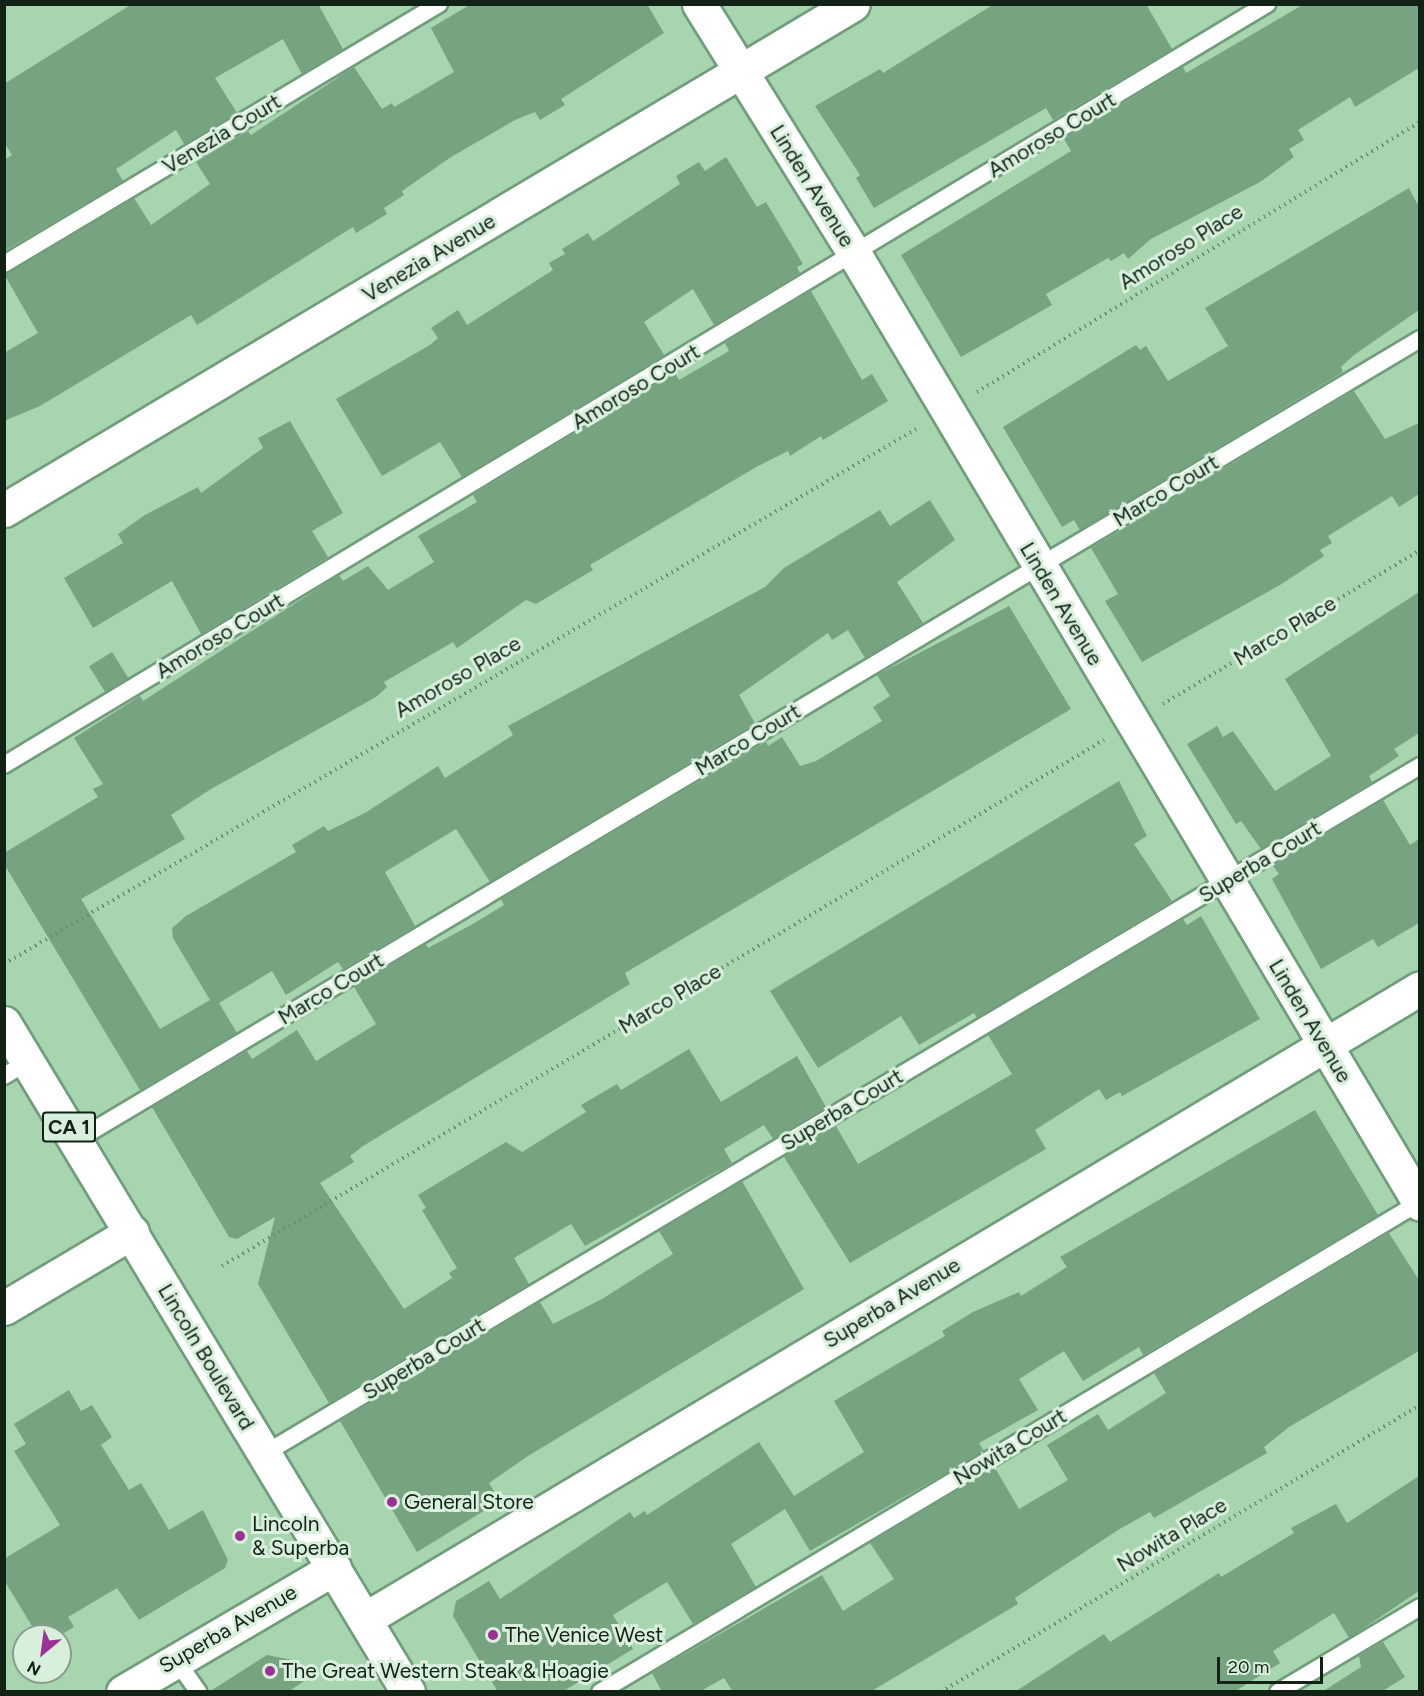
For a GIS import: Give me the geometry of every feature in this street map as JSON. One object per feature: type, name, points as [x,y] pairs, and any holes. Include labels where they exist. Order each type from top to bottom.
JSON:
[{"type":"main road","name":"Linden Avenue","points":[[699,4],[855,255],[1419,1203]]},
{"type":"main road","name":"Venezia Avenue","points":[[4,510],[741,73],[853,4]]},
{"type":"main road","name":"Superba Avenue","points":[[365,1619],[1419,988]]},
{"type":"main road","name":"Lincoln Boulevard","points":[[4,1023],[17,1069],[77,1140],[408,1692]]},
{"type":"main road","points":[[7,1301],[132,1232]]},
{"type":"main road","name":"Superba Avenue","points":[[123,1692],[334,1568]]},
{"type":"lane","name":"Venezia Court","points":[[4,264],[439,4]]},
{"type":"lane","name":"Amoroso Court","points":[[4,765],[855,255],[1267,4]]},
{"type":"lane","name":"Marco Court","points":[[77,1140],[1419,339]]},
{"type":"lane","name":"Superba Court","points":[[264,1454],[1228,882],[1419,766]]},
{"type":"lane","name":"Nowita Court","points":[[600,1692],[1419,1203]]},
{"type":"lane","points":[[1278,1692],[1419,1607]]},
{"type":"lane","points":[[176,1660],[198,1692]]},
{"type":"path","name":"Amoroso Place","points":[[967,398],[1419,122]]},
{"type":"path","name":"Amoroso Place","points":[[4,964],[926,423]]},
{"type":"path","name":"Marco Place","points":[[1156,708],[1419,550]]},
{"type":"path","name":"Marco Place","points":[[222,1266],[1112,735]]},
{"type":"path","name":"Nowita Place","points":[[940,1692],[1419,1405]]},
{"type":"building","points":[[132,4],[318,4],[343,49],[302,74],[283,39],[215,78],[237,113],[184,144],[176,130],[116,169],[123,181],[4,251],[4,160],[12,155],[4,142],[4,84]]},
{"type":"building","points":[[471,4],[647,4],[664,33],[561,99],[565,105],[540,120],[535,112],[515,120],[451,157],[402,191],[404,195],[384,208],[387,214],[356,233],[353,227],[197,325],[191,315],[40,406],[4,421],[4,353],[38,333],[4,274],[134,198],[151,225],[210,184],[196,162],[248,131],[251,135],[354,67],[382,109],[392,103],[394,107],[454,72],[431,28]]},
{"type":"building","points":[[994,4],[1146,4],[1172,49],[1053,120],[1046,108],[874,208],[856,178],[860,175],[815,106],[880,69],[883,73]]},
{"type":"building","points":[[1304,4],[1419,4],[1419,68],[1355,107],[1350,97],[1298,130],[1304,140],[1289,149],[1294,157],[1260,182],[1151,239],[1128,259],[1124,253],[1111,261],[1108,258],[1046,294],[1052,305],[961,357],[901,255],[1071,151],[1064,139],[1183,67],[1186,73]]},
{"type":"building","points":[[726,157],[757,207],[766,202],[803,264],[797,267],[800,273],[714,325],[693,289],[644,322],[664,355],[462,477],[440,442],[382,476],[336,399],[430,345],[438,338],[431,328],[458,310],[467,325],[553,270],[549,263],[565,254],[562,249],[588,233],[593,241],[680,184],[676,176],[699,162],[705,171]]},
{"type":"building","points":[[1409,188],[1419,207],[1419,310],[1354,355],[1341,367],[1343,372],[1080,530],[1074,520],[1062,527],[1003,427],[1136,345],[1140,350],[1146,346],[1168,381],[1228,346],[1205,308]]},
{"type":"building","points":[[811,291],[862,380],[872,374],[888,401],[823,440],[821,436],[790,456],[788,451],[758,466],[590,565],[593,570],[536,604],[526,600],[457,648],[453,642],[384,682],[387,687],[376,697],[211,789],[171,815],[185,839],[81,899],[160,1029],[210,1000],[173,938],[172,928],[186,916],[296,852],[292,845],[324,826],[328,831],[365,813],[438,766],[445,778],[513,735],[508,726],[765,587],[784,568],[880,510],[890,526],[930,500],[955,540],[897,582],[923,623],[865,658],[848,630],[832,640],[828,633],[739,695],[755,723],[490,882],[456,829],[385,872],[415,926],[343,969],[338,962],[286,995],[272,971],[219,1003],[237,1033],[140,1090],[4,864],[4,853],[98,797],[93,789],[103,784],[74,738],[140,696],[143,701],[339,575],[343,581],[368,566],[388,590],[434,562],[418,536],[477,502],[473,495],[675,373],[679,380],[729,351],[725,343]]},
{"type":"building","points":[[1354,391],[1385,439],[1419,423],[1419,494],[1399,507],[1392,496],[1328,536],[1332,543],[1320,550],[1324,556],[1280,585],[1142,662],[1105,601],[1118,594],[1091,548]]},
{"type":"building","points":[[290,421],[343,513],[312,531],[328,557],[201,634],[172,581],[93,628],[64,578],[123,543],[118,534],[145,515],[198,487],[201,493],[263,448],[258,438]]},
{"type":"building","points":[[1419,592],[1419,733],[1394,749],[1399,756],[1369,776],[1372,782],[1261,849],[1241,821],[1236,824],[1187,744],[1217,726],[1223,737],[1233,731],[1275,791],[1331,756],[1285,679]]},
{"type":"building","points":[[1009,606],[1071,709],[625,973],[630,984],[363,1146],[350,1156],[354,1162],[320,1183],[404,1309],[452,1278],[449,1273],[457,1268],[422,1210],[426,1208],[418,1195],[506,1142],[522,1152],[586,1112],[581,1105],[617,1084],[621,1090],[689,1049],[721,1102],[797,1056],[826,1107],[773,1139],[764,1125],[724,1149],[732,1163],[585,1246],[571,1224],[514,1258],[529,1284],[329,1403],[258,1284],[275,1217],[237,1239],[229,1237],[152,1107],[247,1051],[252,1059],[297,1030],[316,1061],[376,1024],[354,987],[426,944],[428,948],[471,925],[504,905],[501,899],[766,742],[768,746],[782,737],[800,766],[816,761],[882,721],[873,707],[890,696],[877,675]]},
{"type":"building","points":[[112,652],[128,678],[106,693],[89,666]]},
{"type":"building","points":[[1119,781],[1147,836],[1134,844],[1172,901],[977,1018],[974,1013],[919,1045],[901,1016],[818,1068],[770,991]]},
{"type":"building","points":[[1383,800],[1410,845],[1419,839],[1419,923],[1378,947],[1373,939],[1321,969],[1272,879],[1279,874],[1273,866]]},
{"type":"building","points":[[1201,916],[1260,1019],[1122,1096],[1120,1092],[1106,1100],[1099,1089],[1035,1130],[1046,1149],[850,1263],[784,1157],[836,1126],[858,1164],[1012,1074],[988,1035],[1183,919],[1187,925]]},
{"type":"building","points":[[1315,1110],[1378,1215],[1143,1355],[1139,1347],[1083,1381],[1064,1351],[1019,1379],[1038,1410],[979,1443],[984,1451],[810,1551],[785,1509],[731,1544],[756,1587],[693,1624],[667,1582],[613,1615],[633,1649],[562,1692],[498,1692],[453,1616],[456,1601],[489,1581],[500,1599],[630,1512],[634,1518],[645,1511],[647,1515],[759,1442],[794,1496],[864,1452],[834,1401],[945,1336],[942,1331],[973,1312],[1019,1292],[1021,1296],[1067,1267],[1060,1257]]},
{"type":"building","points":[[742,1181],[804,1289],[528,1456],[489,1483],[500,1501],[417,1552],[340,1421],[540,1302],[553,1324],[602,1299],[673,1254],[659,1231]]},
{"type":"building","points":[[1389,1233],[1419,1280],[1419,1351],[1289,1427],[1264,1447],[1267,1453],[1154,1518],[1150,1512],[1118,1530],[1015,1598],[1018,1604],[870,1692],[733,1692],[724,1678],[699,1692],[662,1692],[652,1673],[822,1575],[843,1611],[894,1579],[870,1543],[995,1468],[1019,1509],[1068,1480],[1047,1445],[1098,1414],[1108,1430],[1166,1393],[1154,1373]]},
{"type":"building","points":[[69,1390],[81,1411],[92,1405],[112,1437],[101,1445],[129,1490],[141,1483],[169,1530],[203,1510],[228,1560],[225,1568],[139,1620],[117,1588],[68,1617],[74,1627],[72,1628],[72,1624],[31,1624],[4,1580],[4,1559],[60,1525],[14,1451],[26,1444],[14,1424]]},
{"type":"building","points":[[1419,1476],[1419,1591],[1349,1638],[1334,1613],[1273,1651],[1280,1663],[1234,1692],[1015,1692],[1104,1634],[1110,1642],[1219,1573],[1221,1577],[1294,1533],[1291,1528],[1336,1504],[1347,1523]]},
{"type":"building","points":[[1383,1642],[1405,1677],[1381,1692],[1322,1692],[1361,1667],[1359,1656]]},
{"type":"building","name":"The Great Western Steak & Hoagie","points":[[267,1655],[292,1660],[304,1681],[288,1692],[209,1692]]},
{"type":"place","name":"General Store","points":[[392,1502]]},
{"type":"place","name":"Lincoln & Superba","points":[[240,1536]]},
{"type":"place","name":"The Venice West","points":[[493,1635]]},
{"type":"place","name":"The Great Western Steak & Hoagie","points":[[270,1671]]}]
